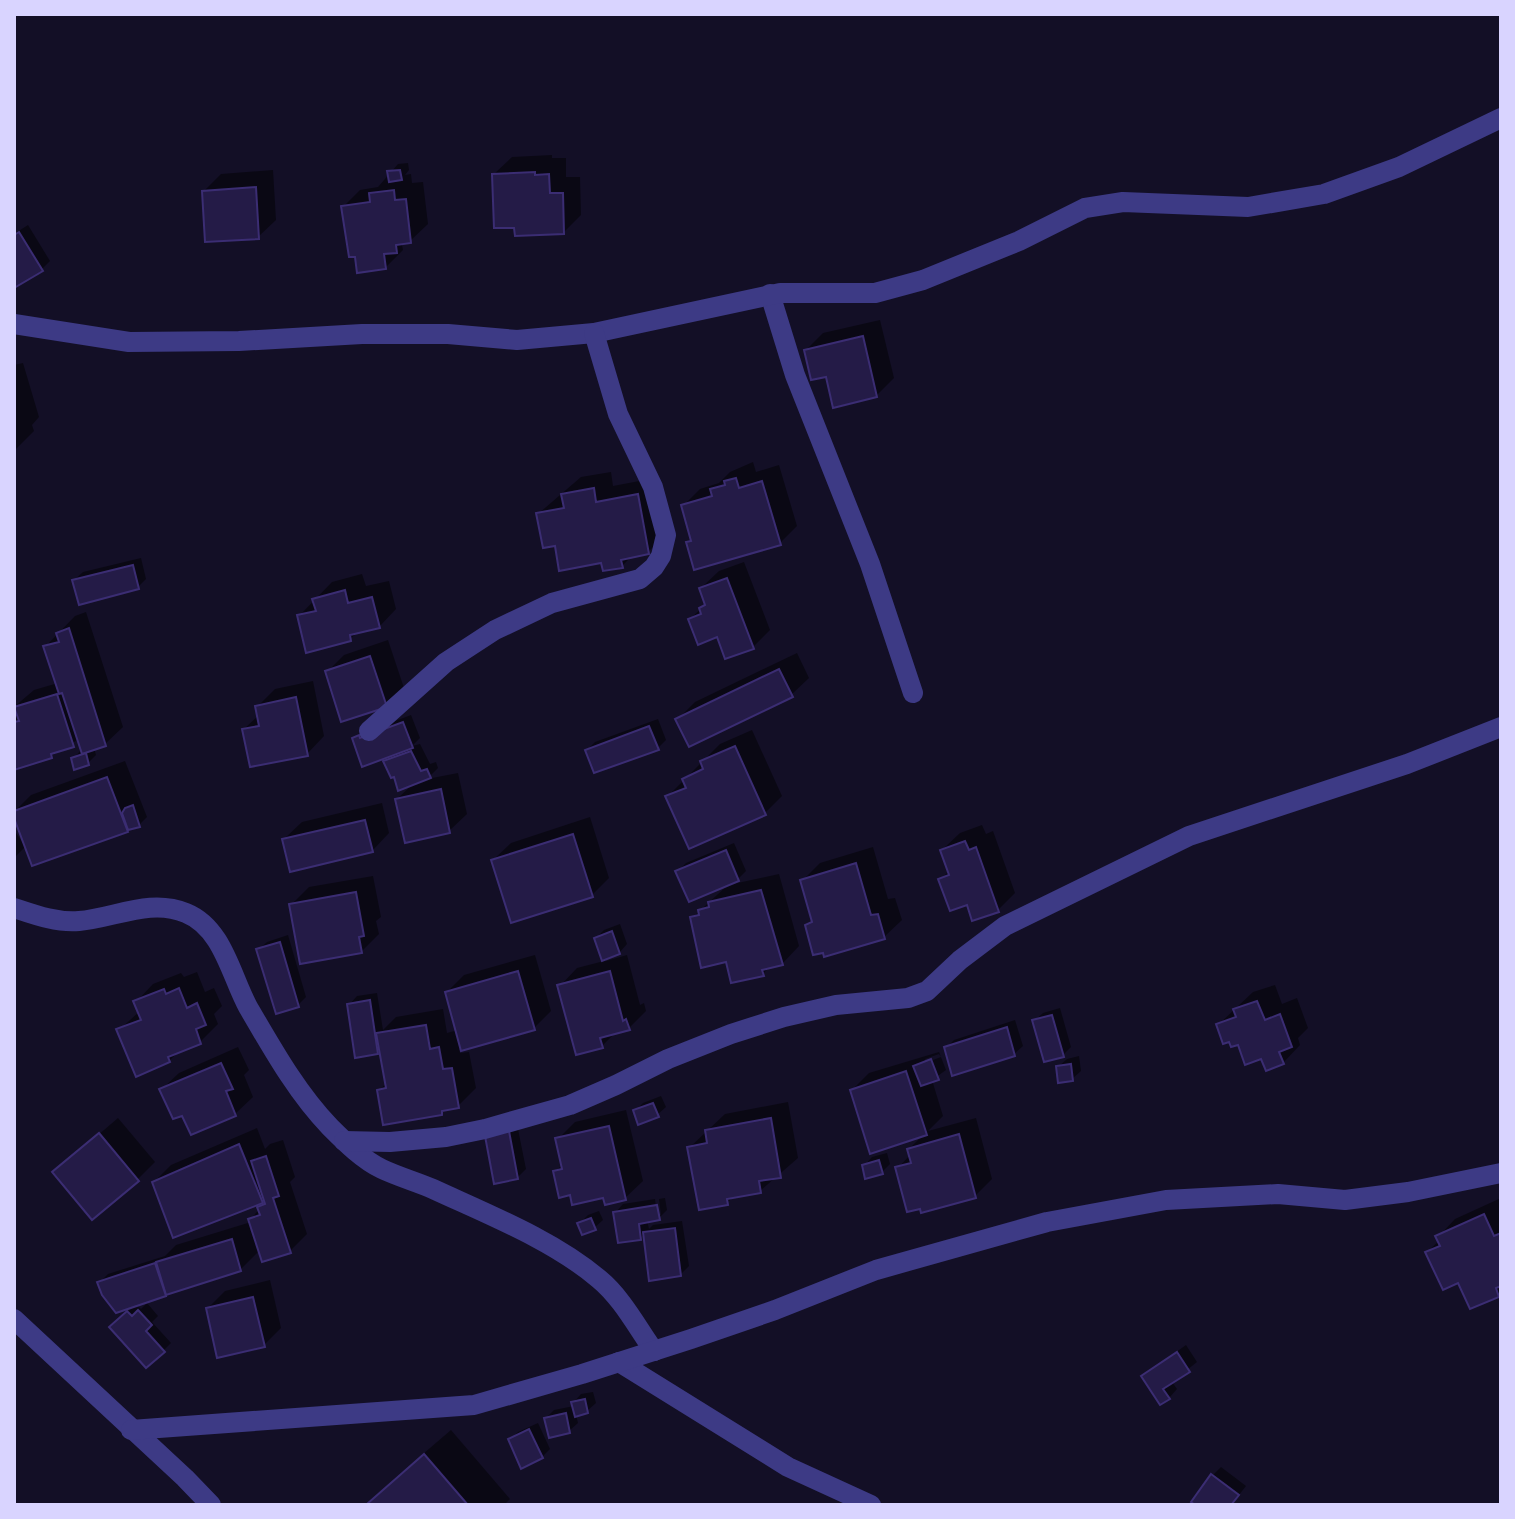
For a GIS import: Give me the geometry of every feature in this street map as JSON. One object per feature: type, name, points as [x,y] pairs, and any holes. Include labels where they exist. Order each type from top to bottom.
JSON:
[{"type":"street","points":[[14,324],[129,342],[239,341],[362,334],[448,334],[517,340],[594,333],[770,294],[875,293],[923,280],[1019,241],[1085,208],[1123,202],[1248,207],[1324,194],[1399,167],[1501,118]]},
{"type":"street","points":[[770,294],[795,375],[870,564],[913,693]]},
{"type":"street","points":[[369,731],[446,662],[495,630],[552,603],[640,579],[661,556],[666,535],[653,487],[618,414],[594,333]]},
{"type":"street","points":[[344,1141],[390,1142],[446,1137],[485,1129],[570,1105],[668,1059],[784,1017],[836,1005],[908,998],[927,991],[960,960],[1005,926],[1189,836],[1407,764],[1501,727]]},
{"type":"street","points":[[14,908],[42,918],[76,922],[114,916],[138,908],[157,907],[187,913],[209,928],[247,1004],[290,1075],[319,1116],[344,1141],[380,1168],[480,1211],[570,1258],[600,1280],[623,1305],[654,1351]]},
{"type":"street","points":[[131,1430],[474,1405],[654,1351],[775,1310],[876,1270],[1047,1222],[1166,1200],[1264,1194],[1345,1200],[1408,1192],[1501,1173]]},
{"type":"street","points":[[14,1319],[211,1505]]},
{"type":"street","points":[[619,1362],[788,1467],[871,1505]]},
{"type":"building","points":[[400,170],[402,180],[389,182],[387,171]]},
{"type":"building","points":[[535,172],[535,175],[549,174],[550,193],[563,193],[564,234],[515,236],[514,228],[494,228],[492,174]]},
{"type":"building","points":[[256,187],[259,239],[205,242],[202,191]]},
{"type":"building","points":[[394,190],[395,200],[406,199],[411,243],[396,245],[397,253],[384,254],[386,269],[357,273],[355,257],[349,257],[341,206],[370,202],[369,193]]},
{"type":"building","points":[[19,232],[43,271],[14,288],[14,235]]},
{"type":"building","points":[[863,336],[877,397],[833,408],[826,377],[811,380],[804,350]]},
{"type":"building","points":[[736,478],[739,488],[762,481],[781,545],[694,570],[686,542],[691,541],[681,505],[712,496],[710,489]]},
{"type":"building","points":[[594,488],[596,502],[638,494],[649,554],[621,560],[623,568],[603,571],[601,563],[559,571],[555,546],[543,548],[536,513],[564,508],[561,494]]},
{"type":"building","points":[[133,565],[139,589],[79,605],[72,580]]},
{"type":"building","points":[[727,578],[754,649],[725,659],[717,637],[698,645],[688,619],[701,614],[699,608],[705,605],[699,588]]},
{"type":"building","points":[[345,590],[348,603],[372,597],[380,628],[350,635],[351,641],[306,653],[297,615],[316,611],[312,599]]},
{"type":"building","points":[[69,628],[106,746],[82,754],[43,646],[59,642],[56,633]]},
{"type":"building","points":[[370,656],[387,707],[341,722],[325,671]]},
{"type":"building","points":[[779,669],[793,697],[689,747],[675,719]]},
{"type":"building","points":[[57,694],[74,747],[14,770],[14,722],[19,721],[14,707]]},
{"type":"building","points":[[296,697],[308,756],[250,767],[242,729],[259,726],[255,706]]},
{"type":"building","points":[[403,722],[413,748],[362,767],[352,738]]},
{"type":"building","points":[[649,726],[659,750],[594,773],[585,750]]},
{"type":"building","points":[[735,746],[766,815],[689,849],[665,796],[686,788],[682,779],[703,769],[700,761]]},
{"type":"building","points":[[411,751],[421,771],[427,769],[431,778],[398,791],[394,777],[391,778],[383,761]]},
{"type":"building","points":[[86,753],[89,765],[74,770],[71,758]]},
{"type":"building","points":[[107,777],[128,832],[32,866],[14,811]]},
{"type":"building","points":[[441,789],[450,833],[405,843],[395,799]]},
{"type":"building","points":[[133,805],[140,827],[128,830],[122,813]]},
{"type":"building","points":[[365,820],[373,852],[290,872],[282,839]]},
{"type":"building","points":[[573,834],[593,897],[511,923],[491,860]]},
{"type":"building","points":[[965,841],[969,850],[976,847],[999,912],[972,921],[967,905],[950,911],[938,879],[949,875],[940,850]]},
{"type":"building","points":[[726,850],[739,881],[689,902],[675,871]]},
{"type":"building","points":[[856,863],[871,915],[878,914],[885,939],[824,957],[823,953],[813,955],[805,925],[812,922],[800,880]]},
{"type":"building","points":[[761,890],[783,965],[762,970],[764,976],[731,983],[726,962],[701,968],[690,917],[699,915],[698,910],[709,907],[708,902]]},
{"type":"building","points":[[356,892],[364,936],[359,937],[362,953],[300,964],[289,904]]},
{"type":"building","points":[[612,931],[620,954],[602,961],[594,938]]},
{"type":"building","points":[[280,942],[299,1007],[276,1014],[256,949]]},
{"type":"building","points":[[518,971],[535,1030],[461,1051],[445,992]]},
{"type":"building","points":[[610,971],[623,1021],[626,1019],[630,1030],[600,1038],[603,1048],[576,1055],[557,985]]},
{"type":"building","points":[[179,988],[187,1008],[197,1003],[206,1025],[196,1029],[201,1044],[168,1057],[170,1062],[136,1077],[116,1029],[141,1020],[133,1001],[164,989],[166,994]]},
{"type":"building","points":[[370,1000],[378,1054],[355,1058],[347,1004]]},
{"type":"building","points":[[1257,1001],[1265,1020],[1280,1014],[1292,1047],[1279,1052],[1284,1064],[1266,1071],[1261,1059],[1245,1065],[1238,1045],[1231,1047],[1229,1042],[1223,1044],[1216,1024],[1236,1017],[1233,1009]]},
{"type":"building","points":[[1052,1015],[1064,1057],[1044,1062],[1032,1020]]},
{"type":"building","points":[[426,1025],[430,1049],[439,1047],[443,1069],[452,1068],[459,1108],[442,1111],[442,1115],[383,1125],[377,1090],[386,1088],[376,1033]]},
{"type":"building","points":[[1007,1027],[1015,1056],[952,1076],[944,1047]]},
{"type":"building","points":[[931,1059],[939,1080],[921,1086],[913,1066]]},
{"type":"building","points":[[221,1063],[233,1089],[226,1091],[236,1116],[191,1135],[182,1116],[173,1119],[159,1089]]},
{"type":"building","points":[[1071,1064],[1073,1081],[1058,1083],[1056,1066]]},
{"type":"building","points":[[906,1071],[927,1135],[870,1154],[850,1090]]},
{"type":"building","points":[[653,1103],[659,1117],[638,1125],[633,1110]]},
{"type":"building","points":[[771,1118],[781,1178],[759,1181],[761,1193],[727,1199],[728,1205],[699,1210],[687,1147],[707,1143],[705,1130]]},
{"type":"building","points":[[609,1126],[626,1200],[605,1205],[603,1198],[572,1205],[570,1195],[559,1198],[553,1171],[562,1169],[555,1138]]},
{"type":"building","points":[[509,1131],[518,1179],[494,1184],[485,1136]]},
{"type":"building","points":[[99,1133],[139,1181],[92,1220],[52,1172]]},
{"type":"building","points":[[959,1134],[976,1198],[921,1213],[920,1209],[907,1212],[895,1167],[911,1163],[907,1149]]},
{"type":"building","points":[[239,1144],[263,1203],[173,1238],[152,1182]]},
{"type":"building","points":[[266,1156],[279,1196],[273,1198],[291,1253],[262,1262],[248,1219],[260,1215],[257,1207],[265,1204],[251,1161]]},
{"type":"building","points":[[879,1160],[883,1174],[865,1179],[862,1165]]},
{"type":"building","points":[[657,1205],[660,1220],[639,1224],[641,1240],[618,1243],[613,1212]]},
{"type":"building","points":[[1484,1214],[1494,1236],[1501,1233],[1501,1286],[1496,1288],[1499,1297],[1470,1309],[1458,1283],[1443,1290],[1425,1252],[1440,1246],[1435,1236]]},
{"type":"building","points":[[591,1218],[596,1230],[582,1235],[577,1223]]},
{"type":"building","points":[[675,1228],[681,1276],[649,1281],[643,1232]]},
{"type":"building","points":[[232,1239],[241,1271],[166,1295],[156,1262]]},
{"type":"building","points":[[155,1263],[166,1296],[116,1313],[102,1295],[97,1282]]},
{"type":"building","points":[[253,1297],[265,1347],[217,1358],[206,1308]]},
{"type":"building","points":[[138,1310],[152,1325],[146,1331],[165,1352],[146,1368],[109,1327],[127,1311],[132,1316]]},
{"type":"building","points":[[1177,1352],[1190,1372],[1163,1389],[1170,1399],[1160,1405],[1141,1376]]},
{"type":"building","points":[[585,1399],[588,1413],[575,1417],[571,1402]]},
{"type":"building","points":[[566,1413],[570,1433],[549,1438],[544,1418]]},
{"type":"building","points":[[529,1429],[543,1458],[521,1469],[508,1439]]},
{"type":"building","points":[[424,1454],[468,1505],[367,1504]]},
{"type":"building","points":[[1211,1474],[1239,1495],[1231,1505],[1195,1505],[1191,1502]]}]
